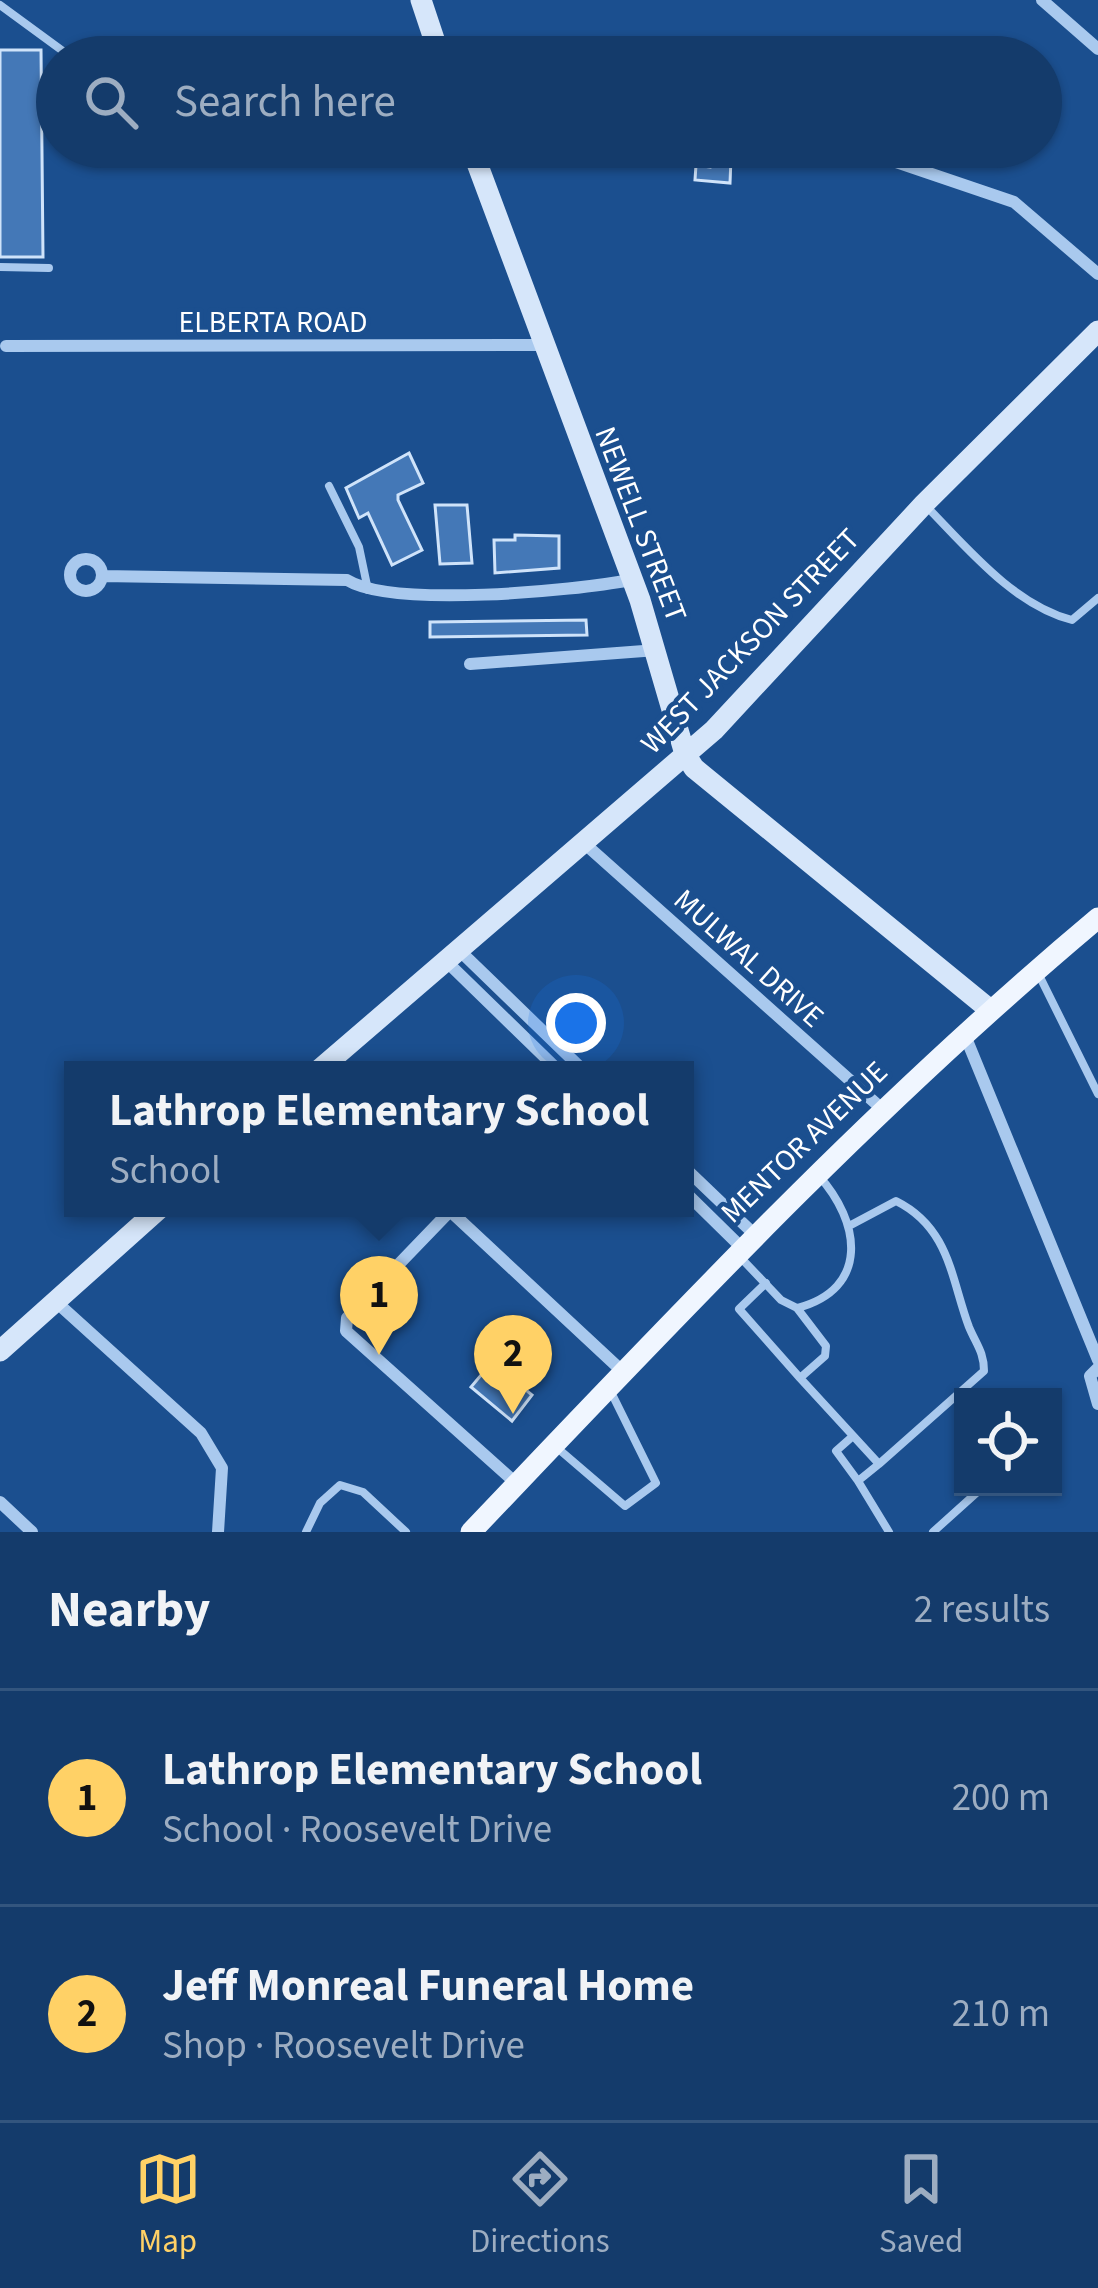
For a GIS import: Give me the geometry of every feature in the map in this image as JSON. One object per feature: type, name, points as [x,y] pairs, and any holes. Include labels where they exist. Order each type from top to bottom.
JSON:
[{"type":"main road","name":"MENTOR AVENUE","points":[[471,1532],[815,1172],[964,1031],[1098,918]]},
{"type":"street","points":[[421,0],[433,36]]},
{"type":"street","points":[[1042,0],[1098,49]]},
{"type":"street","name":"NEWELL STREET","points":[[478,168],[540,345],[657,650],[685,754]]},
{"type":"street","points":[[914,168],[1014,202],[1098,274]]},
{"type":"street","name":"WEST JACKSON STREET","points":[[331,1061],[713,730],[924,504],[1098,331]]},
{"type":"street","name":"ELBERTA ROAD","points":[[6,346],[540,345]]},
{"type":"street","points":[[102,576],[346,580],[368,590],[573,591],[630,580]]},
{"type":"street","points":[[470,664],[657,650]]},
{"type":"street","points":[[685,754],[694,768],[989,1009]]},
{"type":"street","name":"MULWAL DRIVE","points":[[585,844],[881,1108]]},
{"type":"street","points":[[454,957],[551,1061]]},
{"type":"street","points":[[454,957],[573,1061]]},
{"type":"street","points":[[964,1031],[1098,1364],[1090,1376],[1098,1403]]},
{"type":"street","points":[[694,1180],[742,1244]]},
{"type":"street","points":[[694,1200],[742,1244]]},
{"type":"street","points":[[0,1351],[150,1217]]},
{"type":"street","points":[[441,1217],[346,1318],[346,1331],[517,1484]]},
{"type":"street","points":[[455,1217],[615,1379]]},
{"type":"street","points":[[54,1300],[200,1433],[221,1468],[218,1532]]},
{"type":"street","points":[[0,1502],[32,1532]]},
{"type":"lane","points":[[0,5],[47,36]]},
{"type":"lane","points":[[0,267],[50,268]]},
{"type":"lane","points":[[329,486],[359,547],[368,590]]},
{"type":"lane","points":[[924,504],[987,568],[1051,615],[1072,620],[1098,598]]},
{"type":"lane","points":[[1036,970],[1098,1094]]},
{"type":"lane","points":[[796,1308],[820,1302],[848,1271],[849,1226],[841,1204],[815,1172]]},
{"type":"lane","points":[[849,1226],[896,1201],[908,1207],[951,1257],[971,1332],[984,1359],[984,1371],[971,1388]]},
{"type":"lane","points":[[742,1244],[766,1283],[796,1308],[826,1346],[825,1356],[800,1378]]},
{"type":"lane","points":[[766,1283],[740,1309],[879,1464]]},
{"type":"lane","points":[[554,1445],[625,1506],[656,1483],[615,1379]]},
{"type":"lane","points":[[858,1480],[954,1403]]},
{"type":"lane","points":[[853,1436],[836,1451],[889,1532]]},
{"type":"lane","points":[[305,1532],[320,1503],[340,1485],[362,1492],[406,1532]]},
{"type":"lane","points":[[933,1532],[973,1496]]},
{"type":"building","points":[[0,50],[36,50],[36,168],[42,168],[43,257],[0,257]]},
{"type":"building","points":[[696,168],[731,168],[730,183],[695,180]]},
{"type":"building","points":[[409,453],[423,483],[398,495],[398,500],[422,550],[392,565],[368,513],[359,518],[346,488]]},
{"type":"building","points":[[435,505],[467,505],[472,563],[440,564]]},
{"type":"building","points":[[515,535],[559,536],[559,568],[495,573],[494,540],[515,540]]},
{"type":"building","points":[[586,620],[587,635],[430,637],[430,622]]},
{"type":"building","points":[[492,1362],[532,1395],[512,1421],[471,1387]]},
{"type":"place","name":"Lathrop Elementary School","points":[[379,1355]]},
{"type":"place","name":"Jeff Monreal Funeral Home","points":[[513,1414]]}]
